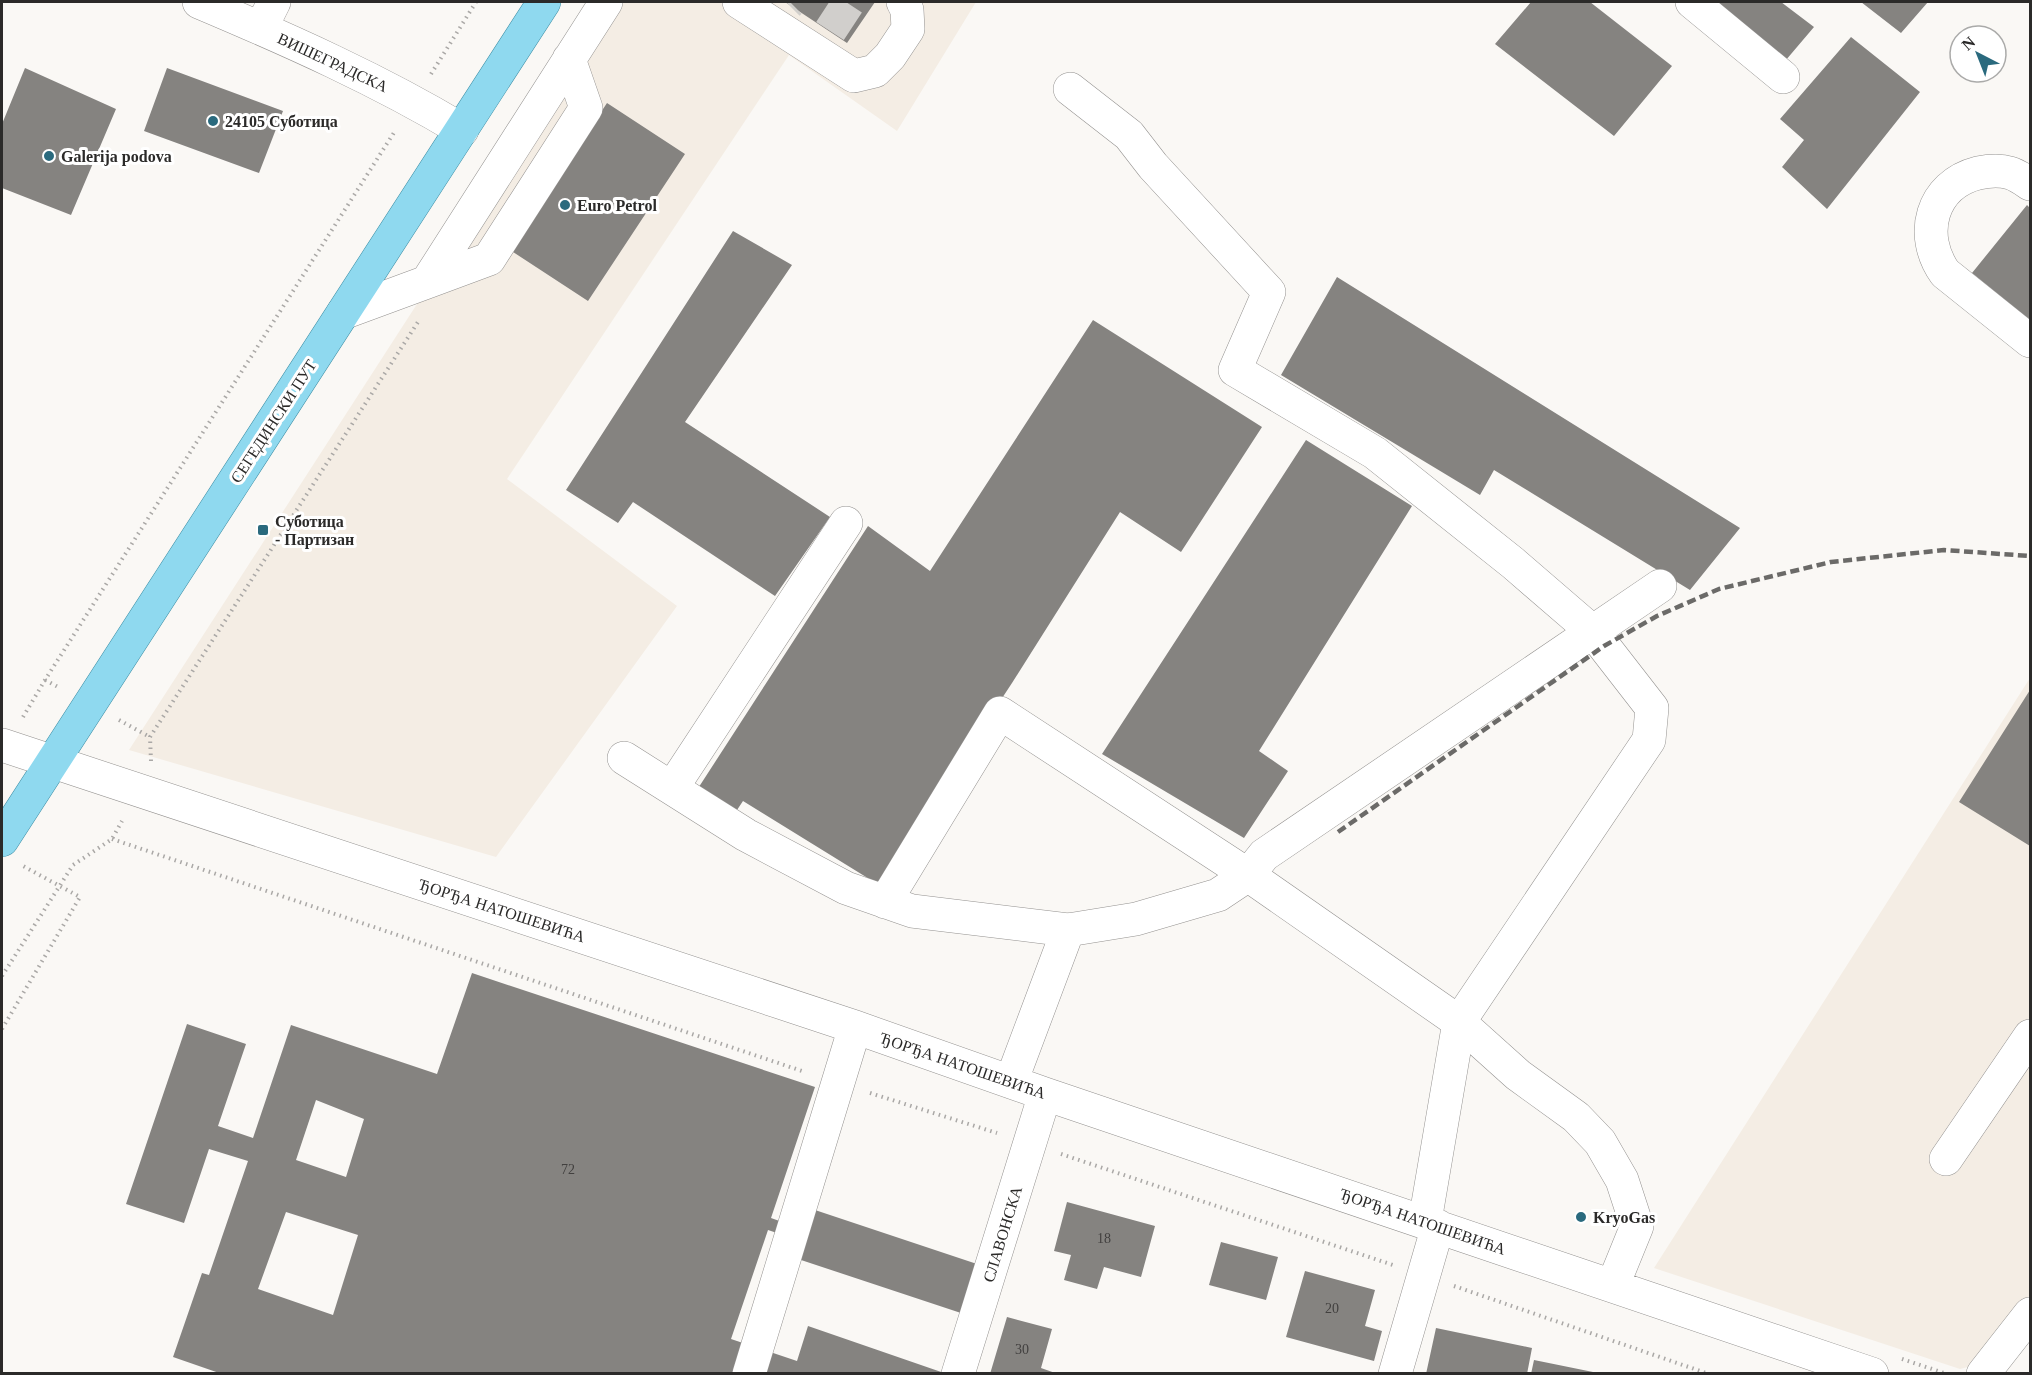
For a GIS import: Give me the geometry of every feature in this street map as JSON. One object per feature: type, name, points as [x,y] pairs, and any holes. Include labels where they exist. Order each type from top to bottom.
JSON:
[{"type":"main road","name":"СЕГЕДИНСКИ ПУТ","points":[[11,852],[53,760],[544,2]]},
{"type":"street","name":"ВИШЕГРАДСКА","points":[[200,2],[268,15],[462,130]]},
{"type":"street","points":[[343,314],[438,278],[569,59],[606,2]]},
{"type":"street","points":[[739,2],[781,14],[823,41],[854,76],[875,71],[890,56],[908,29],[909,19],[903,2]]},
{"type":"street","points":[[1692,2],[1783,77]]},
{"type":"street","points":[[1070,89],[1129,135],[1153,166],[1269,292],[1235,370],[1375,453],[1513,563],[1593,632],[1652,708],[1649,740],[1459,1022],[1424,1275],[1395,1374]]},
{"type":"street","points":[[2031,183],[2009,172],[1989,171],[1960,180],[1937,204],[1931,219],[1930,233],[1938,263],[1945,273],[2031,341]]},
{"type":"street","points":[[672,788],[846,523]]},
{"type":"street","points":[[624,758],[746,835],[846,888],[912,911],[1068,930],[1136,919],[1218,895],[1248,874],[1264,855],[1660,586]]},
{"type":"street","points":[[885,902],[1000,713],[1248,874],[1459,1022],[1518,1075],[1576,1117],[1600,1142],[1622,1180],[1637,1226],[1613,1285]]},
{"type":"street","name":"ЂОРЂА НАТОШЕВИЋА","points":[[2,745],[855,1027],[1045,1094],[1613,1285],[1816,1364],[1872,1374]]},
{"type":"street","points":[[1011,1082],[1068,930]]},
{"type":"street","points":[[749,1374],[855,1027]]},
{"type":"street","points":[[1946,1159],[2031,1036]]},
{"type":"street","name":"СЛАВОНСКА","points":[[958,1374],[1045,1094]]},
{"type":"street","points":[[1983,1374],[2031,1314]]},
{"type":"path","points":[[45,680],[476,2]]},
{"type":"path","points":[[150,737],[438,278]]},
{"type":"path","points":[[112,839],[837,1083],[1030,1144],[1424,1275],[1709,1374]]},
{"type":"path","points":[[2,1029],[80,897],[59,887],[11,852]]},
{"type":"path","points":[[2,976],[59,887]]},
{"type":"shaded area","points":[[612,2],[976,2],[897,131],[789,55],[507,479],[677,606],[496,857],[129,750]]},
{"type":"shaded area","points":[[2030,678],[2030,1314],[1994,1360],[1960,1369],[1654,1268]]},
{"type":"building","points":[[785,2],[875,2],[847,43]]},
{"type":"building","points":[[1531,2],[1590,2],[1672,66],[1614,136],[1495,44]]},
{"type":"building","points":[[1700,2],[1781,2],[1814,27],[1780,67]]},
{"type":"building","points":[[1861,2],[1928,2],[1901,33]]},
{"type":"building","points":[[1851,37],[1920,92],[1827,209],[1782,167],[1804,140],[1780,119]]},
{"type":"building","name":"Galerija podova","points":[[25,68],[116,109],[71,215],[2,188],[2,124]]},
{"type":"building","name":"24105 Суботица","points":[[167,68],[283,111],[259,173],[144,131]]},
{"type":"building","points":[[607,103],[685,154],[588,301],[510,250]]},
{"type":"building","points":[[2027,205],[2030,208],[2030,320],[1972,273]]},
{"type":"building","points":[[733,231],[792,265],[685,422],[830,517],[775,596],[633,502],[618,523],[566,490]]},
{"type":"building","points":[[1337,277],[1740,528],[1690,590],[1494,470],[1480,495],[1281,375]]},
{"type":"building","points":[[1093,320],[1262,427],[1181,552],[1120,512],[1012,683],[879,885],[743,801],[733,816],[695,793],[868,526],[930,571]]},
{"type":"building","points":[[1306,440],[1412,506],[1259,751],[1288,771],[1244,838],[1102,754]]},
{"type":"building","points":[[2030,690],[2030,846],[1959,802]]},
{"type":"building","points":[[472,973],[815,1087],[771,1218],[802,1229],[809,1208],[992,1269],[976,1318],[795,1258],[801,1241],[768,1230],[731,1339],[797,1361],[808,1326],[947,1374],[222,1374],[173,1357],[202,1273],[209,1275],[248,1161],[209,1149],[184,1223],[126,1204],[187,1024],[246,1044],[218,1126],[253,1138],[291,1025],[437,1074]],"holes":[[[316,1100],[364,1119],[346,1177],[296,1160]],[[286,1212],[358,1235],[333,1315],[258,1289]]]},
{"type":"building","points":[[1067,1202],[1155,1226],[1141,1277],[1104,1267],[1097,1289],[1064,1280],[1071,1255],[1054,1251]]},
{"type":"building","points":[[1221,1242],[1278,1257],[1266,1300],[1209,1285]]},
{"type":"building","points":[[1305,1271],[1375,1290],[1365,1326],[1382,1331],[1374,1361],[1286,1337]]},
{"type":"building","points":[[1007,1317],[1052,1329],[1041,1368],[1058,1374],[990,1374]]},
{"type":"building","points":[[1436,1328],[1532,1348],[1527,1374],[1426,1374]]},
{"type":"building","points":[[1534,1360],[1593,1372],[1593,1374],[1531,1374]]},
{"type":"tunnel","points":[[830,31],[849,2]]},
{"type":"railway","points":[[1338,832],[1604,646],[1657,616],[1719,589],[1831,562],[1944,550],[2030,556]]},
{"type":"place","name":"24105 Суботица","points":[[213,121]]},
{"type":"place","name":"Galerija podova","points":[[49,156]]},
{"type":"place","name":"Euro Petrol","points":[[565,205]]},
{"type":"place","name":"Суботица - Партизан","points":[[263,530]]},
{"type":"place","name":"KryoGas","points":[[1581,1217]]}]
